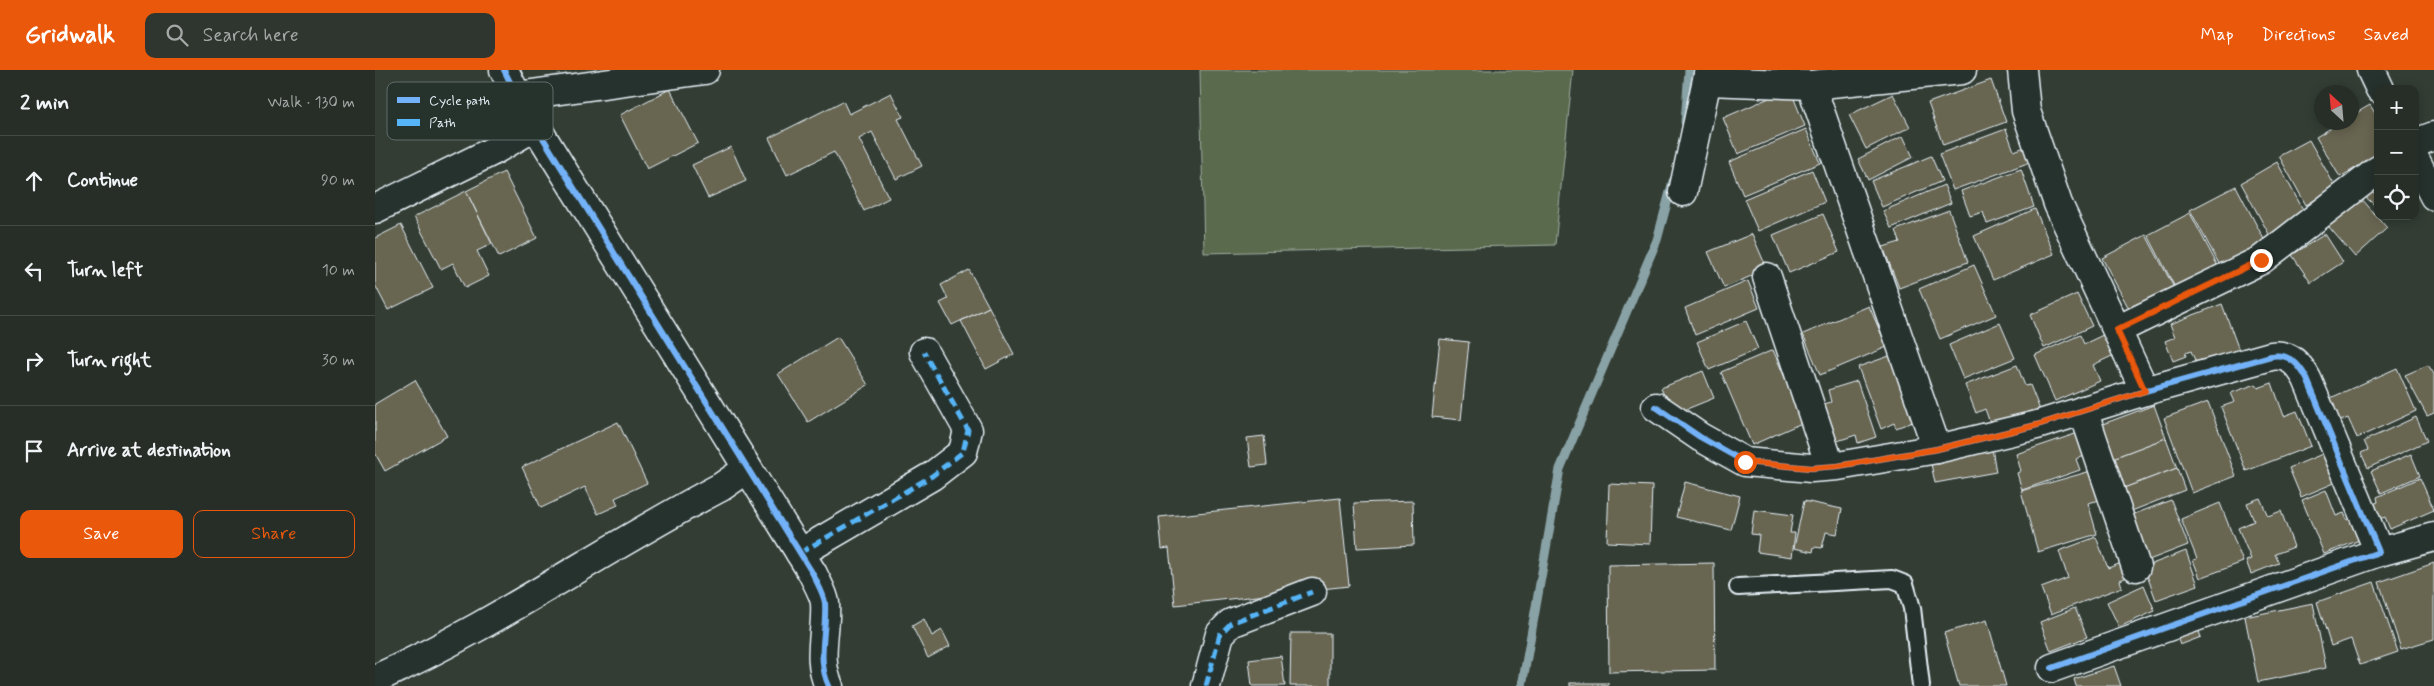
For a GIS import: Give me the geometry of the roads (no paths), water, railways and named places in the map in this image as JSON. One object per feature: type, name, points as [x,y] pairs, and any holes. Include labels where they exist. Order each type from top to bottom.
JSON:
[{"type":"street","points":[[504,70],[510,82]]},
{"type":"street","points":[[553,91],[705,70]]},
{"type":"street","points":[[1683,192],[1708,76],[1811,85],[1962,70]]},
{"type":"street","points":[[2022,70],[2026,111],[2055,195],[2145,391]]},
{"type":"street","points":[[2371,70],[2378,85]]},
{"type":"street","points":[[1811,85],[1937,449]]},
{"type":"street","points":[[2419,142],[2434,136]]},
{"type":"street","points":[[375,209],[513,140]]},
{"type":"street","points":[[516,140],[747,469],[813,574],[825,602],[822,648],[823,673],[829,686]]},
{"type":"street","points":[[2419,167],[2434,196]]},
{"type":"street","points":[[2117,330],[2261,260],[2374,173]]},
{"type":"street","points":[[1767,277],[1830,466]]},
{"type":"street","points":[[800,553],[932,476],[963,452],[968,430],[923,352]]},
{"type":"street","points":[[1656,407],[1700,437],[1745,462],[1811,468],[1937,449],[2037,425],[2145,391],[2271,356],[2281,356],[2294,360],[2307,379],[2379,552]]},
{"type":"street","points":[[2083,410],[2136,567]]},
{"type":"street","points":[[375,679],[419,659],[516,606],[712,492],[747,469]]},
{"type":"street","points":[[2052,668],[2379,552],[2434,537]]},
{"type":"street","points":[[1206,685],[1221,634],[1231,622],[1312,592]]},
{"type":"lane","points":[[1738,587],[1892,579],[1905,584],[1912,608],[1921,686]]},
{"type":"waterway","points":[[1685,122],[1689,70]]},
{"type":"waterway","points":[[1522,686],[1560,469],[1657,240],[1673,181]]}]
